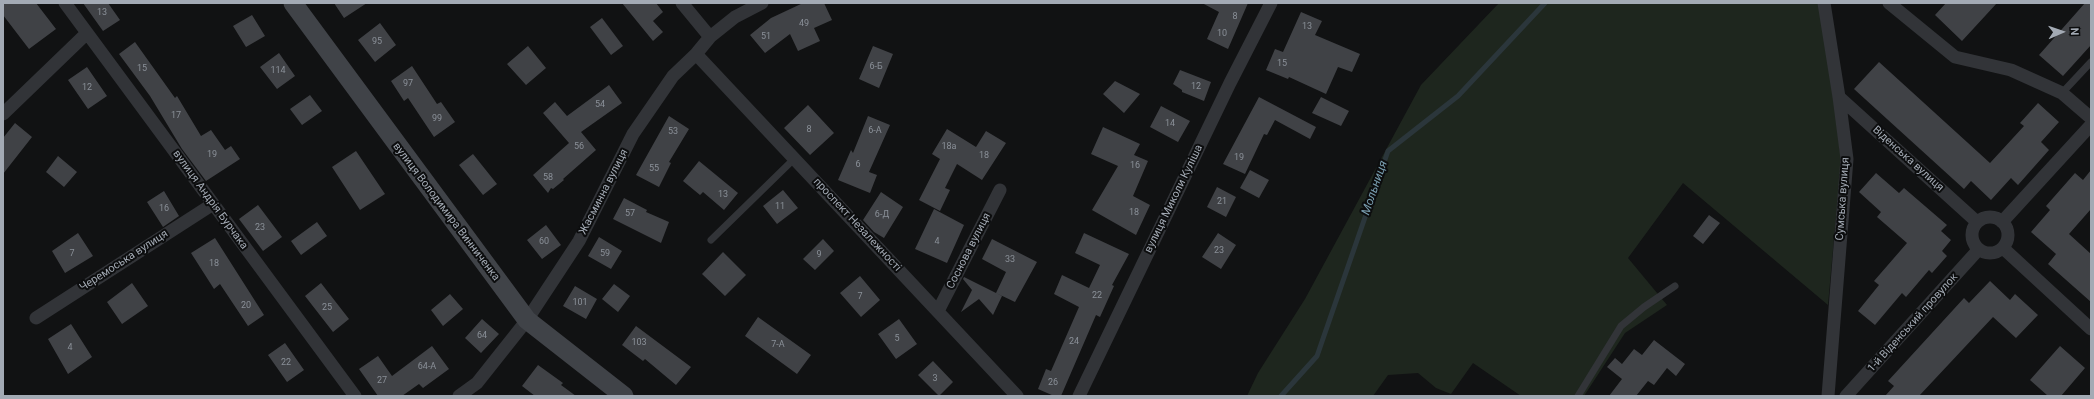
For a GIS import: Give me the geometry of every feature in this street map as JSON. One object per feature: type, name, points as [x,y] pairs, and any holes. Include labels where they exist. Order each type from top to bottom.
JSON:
[{"type":"main road","name":"вулиця Володимира Винниченка","points":[[293,3],[527,320],[624,396]]},
{"type":"street","name":"вулиця Андрія Бурчака","points":[[65,3],[355,396]]},
{"type":"street","points":[[682,3],[710,37]]},
{"type":"street","name":"Жасминна вулиця","points":[[459,396],[477,383],[527,320],[579,242],[634,134],[673,76],[696,54],[710,37],[735,18],[762,3]]},
{"type":"street","name":"вулиця Миколи Куліша","points":[[1079,396],[1230,83],[1271,3]]},
{"type":"street","name":"Сумська вулиця","points":[[1824,3],[1839,96],[1847,160],[1828,396]]},
{"type":"street","points":[[1889,3],[1954,57],[2011,70],[2062,93],[2089,112]]},
{"type":"street","points":[[3,114],[86,32]]},
{"type":"street","name":"проспект Незалежності","points":[[696,54],[1017,396]]},
{"type":"street","name":"Віденська вулиця","points":[[1839,96],[1977,222]]},
{"type":"street","points":[[2002,222],[2091,125]]},
{"type":"street","name":"Соснова вулиця","points":[[938,311],[1000,190]]},
{"type":"street","name":"Черемоська вулиця","points":[[36,318],[213,204]]},
{"type":"street","points":[[1992,216],[2002,222],[2008,232],[2008,239],[2003,248],[1992,253],[1979,249],[1974,243],[1972,237],[1972,229],[1977,222],[1984,217],[1992,216]]},
{"type":"street","points":[[2003,248],[2091,329]]},
{"type":"street","name":"1-й Віденський провулок","points":[[1846,396],[1979,249]]},
{"type":"lane","points":[[2062,93],[2091,62]]},
{"type":"lane","points":[[711,240],[795,158]]},
{"type":"lane","points":[[1578,396],[1621,326],[1644,306],[1675,286]]},
{"type":"shaded area","points":[[1499,3],[1823,3],[1841,160],[1828,305],[1683,183],[1628,258],[1667,305],[1625,333],[1584,396],[1521,396],[1473,363],[1451,394],[1436,388],[1418,373],[1388,375],[1373,396],[1247,396],[1258,373],[1305,299],[1421,85]]},
{"type":"building","points":[[3,3],[36,3],[56,29],[29,49],[3,15]]},
{"type":"building","points":[[83,3],[108,3],[120,20],[103,31]]},
{"type":"building","points":[[334,3],[367,3],[344,18]]},
{"type":"building","points":[[622,3],[656,3],[663,12],[653,21],[663,32],[653,41]]},
{"type":"building","points":[[803,3],[824,3],[832,20],[814,28],[820,41],[798,51],[790,34],[765,53],[750,35],[771,18]]},
{"type":"building","points":[[1202,3],[1248,3],[1228,49],[1207,39],[1219,12]]},
{"type":"building","points":[[1946,3],[1997,3],[1962,41],[1935,15]]},
{"type":"building","points":[[2085,3],[2091,3],[2091,45],[2063,76],[2039,55]]},
{"type":"building","points":[[1301,12],[1322,21],[1315,35],[1360,54],[1352,72],[1338,67],[1326,94],[1289,77],[1288,79],[1266,70],[1275,49],[1283,52]]},
{"type":"building","points":[[252,15],[265,36],[246,47],[233,26]]},
{"type":"building","points":[[602,18],[623,46],[611,55],[590,27]]},
{"type":"building","points":[[380,23],[396,45],[375,62],[358,40]]},
{"type":"building","points":[[135,42],[175,98],[177,96],[201,136],[211,130],[225,150],[231,146],[240,159],[206,181],[182,149],[150,96],[119,54]]},
{"type":"building","points":[[528,46],[546,68],[526,85],[507,64]]},
{"type":"building","points":[[873,46],[893,54],[879,88],[859,79]]},
{"type":"building","points":[[279,53],[295,76],[277,89],[260,67]]},
{"type":"building","points":[[1879,62],[1990,163],[2024,126],[2020,123],[2038,103],[2059,122],[2041,142],[2049,150],[2018,185],[2011,178],[1991,200],[1971,181],[1964,189],[1854,89]]},
{"type":"building","points":[[412,66],[437,104],[441,102],[455,122],[434,137],[408,98],[404,101],[391,81]]},
{"type":"building","points":[[87,67],[107,96],[88,109],[68,80]]},
{"type":"building","points":[[1180,70],[1211,82],[1204,101],[1182,92],[1182,90],[1173,84]]},
{"type":"building","points":[[1115,81],[1140,94],[1124,113],[1103,94]]},
{"type":"building","points":[[609,85],[622,103],[581,132],[596,150],[563,179],[564,180],[553,189],[551,188],[548,193],[533,175],[569,143],[543,113],[555,102],[567,116]]},
{"type":"building","points":[[310,95],[322,111],[302,125],[290,109]]},
{"type":"building","points":[[1259,97],[1316,127],[1310,139],[1275,120],[1267,135],[1264,134],[1245,174],[1223,164]]},
{"type":"building","points":[[1321,97],[1349,111],[1341,126],[1312,113]]},
{"type":"building","points":[[808,105],[834,133],[810,155],[784,128]]},
{"type":"building","points":[[1161,106],[1190,121],[1178,142],[1150,127]]},
{"type":"building","points":[[669,116],[689,129],[669,162],[671,163],[659,187],[636,175]]},
{"type":"building","points":[[868,116],[890,125],[869,172],[877,175],[870,193],[838,180],[851,150],[853,153]]},
{"type":"building","points":[[15,123],[32,137],[3,174],[3,138]]},
{"type":"building","points":[[1103,127],[1140,144],[1134,155],[1148,161],[1133,196],[1150,205],[1136,235],[1092,210],[1118,166],[1091,154]]},
{"type":"building","points":[[947,129],[976,147],[986,131],[1006,143],[982,180],[957,164],[945,188],[950,190],[940,211],[919,200],[940,159],[932,154]]},
{"type":"building","points":[[356,151],[385,194],[360,210],[332,167]]},
{"type":"building","points":[[473,154],[497,184],[483,195],[459,165]]},
{"type":"building","points":[[58,156],[77,172],[64,187],[46,172]]},
{"type":"building","points":[[699,161],[738,193],[724,210],[703,192],[700,195],[683,181]]},
{"type":"building","points":[[1250,170],[1269,180],[1259,198],[1240,188]]},
{"type":"building","points":[[2091,170],[2091,209],[2069,234],[2091,254],[2091,302],[2048,264],[2056,254],[2031,232],[2050,210],[2046,206],[2075,173],[2083,180]]},
{"type":"building","points":[[1876,173],[1899,193],[1904,188],[1947,225],[1941,231],[1951,240],[1942,251],[1947,256],[1932,273],[1929,270],[1906,297],[1902,293],[1875,325],[1858,311],[1879,285],[1874,281],[1907,243],[1877,217],[1881,212],[1859,192]]},
{"type":"building","points":[[1217,187],[1236,197],[1226,217],[1207,207]]},
{"type":"building","points":[[783,190],[798,208],[777,224],[763,206]]},
{"type":"building","points":[[164,191],[179,216],[163,227],[147,202]]},
{"type":"building","points":[[881,192],[903,207],[884,238],[874,232],[863,220]]},
{"type":"building","points":[[624,198],[647,210],[646,212],[669,222],[661,243],[613,219]]},
{"type":"building","points":[[258,205],[282,237],[263,251],[239,219]]},
{"type":"building","points":[[934,209],[964,225],[947,263],[915,249]]},
{"type":"building","points":[[1709,215],[1720,223],[1703,244],[1693,236]]},
{"type":"building","points":[[317,222],[327,236],[301,255],[291,241]]},
{"type":"building","points":[[546,225],[561,245],[542,259],[527,240]]},
{"type":"building","points":[[78,233],[93,256],[65,273],[52,251]]},
{"type":"building","points":[[1084,233],[1129,254],[1112,285],[1114,286],[1100,317],[1096,315],[1061,396],[1054,396],[1038,389],[1046,369],[1051,371],[1079,307],[1054,294],[1062,275],[1089,288],[1100,265],[1075,253]]},
{"type":"building","points":[[1218,233],[1236,245],[1221,269],[1202,257]]},
{"type":"building","points":[[599,237],[622,251],[611,269],[588,256]]},
{"type":"building","points":[[215,238],[264,315],[248,326],[220,284],[214,289],[191,253]]},
{"type":"building","points":[[823,239],[834,251],[815,270],[803,259]]},
{"type":"building","points":[[992,239],[1037,262],[1015,302],[996,293],[1006,272],[982,259]]},
{"type":"building","points":[[723,252],[746,275],[725,296],[702,274]]},
{"type":"building","points":[[860,276],[880,300],[861,317],[840,293]]},
{"type":"building","points":[[964,277],[1002,296],[993,315],[979,299],[961,312],[972,290],[963,279]]},
{"type":"building","points":[[1990,281],[2010,300],[2015,294],[2038,315],[2016,338],[1993,317],[1919,396],[1885,396],[1894,386],[1888,381],[1964,298],[1969,303]]},
{"type":"building","points":[[132,283],[148,306],[122,324],[107,302]]},
{"type":"building","points":[[321,283],[349,319],[333,332],[305,296]]},
{"type":"building","points":[[614,284],[630,296],[618,312],[602,299]]},
{"type":"building","points":[[575,286],[597,299],[586,319],[563,306]]},
{"type":"building","points":[[450,294],[463,309],[443,326],[431,310]]},
{"type":"building","points":[[758,317],[811,355],[797,374],[745,336]]},
{"type":"building","points":[[482,319],[499,334],[481,353],[465,338]]},
{"type":"building","points":[[899,319],[917,344],[896,359],[878,334]]},
{"type":"building","points":[[71,324],[92,357],[68,374],[48,339]]},
{"type":"building","points":[[636,326],[691,367],[676,385],[645,359],[643,361],[622,345]]},
{"type":"building","points":[[1654,340],[1685,364],[1676,376],[1667,368],[1654,385],[1648,381],[1636,396],[1609,396],[1622,379],[1607,367],[1615,358],[1622,364],[1634,349],[1642,355]]},
{"type":"building","points":[[285,343],[304,370],[287,382],[268,355]]},
{"type":"building","points":[[432,346],[449,369],[423,388],[419,384],[402,396],[378,396],[359,369],[378,356],[392,376]]},
{"type":"building","points":[[2060,346],[2085,368],[2061,396],[2048,396],[2030,380]]},
{"type":"building","points":[[933,361],[953,382],[939,396],[918,375]]},
{"type":"building","points":[[538,365],[563,383],[561,385],[576,396],[535,396],[522,386]]},
{"type":"waterway","name":"Мольниця","points":[[1281,396],[1317,356],[1388,151],[1458,96],[1545,3]]}]
